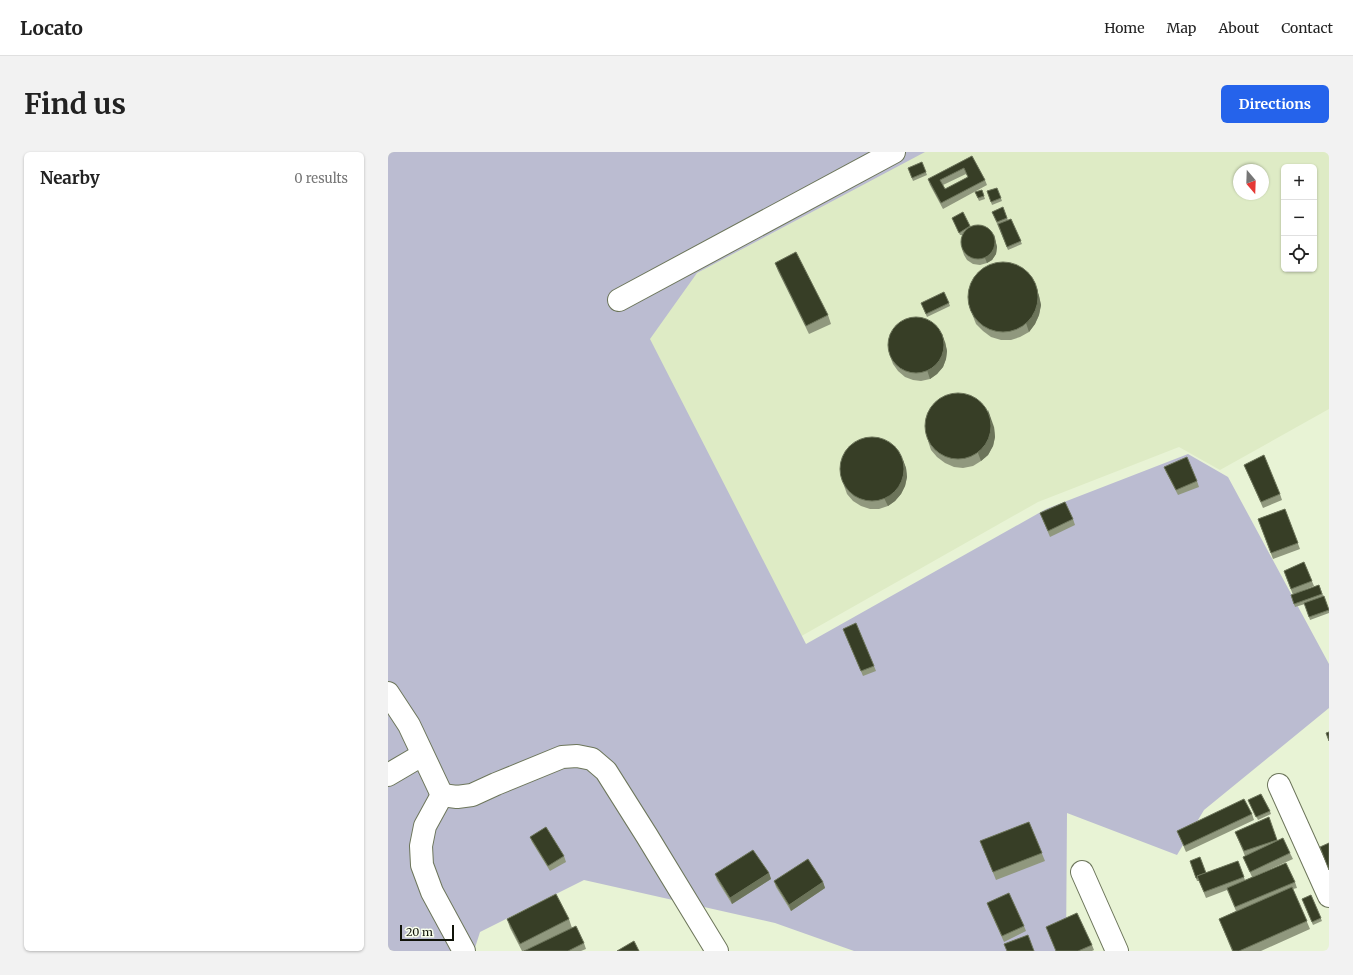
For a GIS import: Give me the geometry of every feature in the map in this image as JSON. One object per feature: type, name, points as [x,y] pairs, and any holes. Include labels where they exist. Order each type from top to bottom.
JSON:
[{"type":"street","points":[[619,300],[894,152]]},
{"type":"street","points":[[388,693],[409,725],[442,795]]},
{"type":"street","points":[[388,775],[422,755]]},
{"type":"street","points":[[442,795],[457,797],[472,795],[562,757],[577,756],[592,759],[606,771],[717,951]]},
{"type":"street","points":[[1279,785],[1329,896]]},
{"type":"street","points":[[442,795],[425,826],[421,846],[422,865],[432,892],[464,951]]},
{"type":"street","points":[[1082,872],[1117,951]]},
{"type":"shaded area","points":[[388,152],[925,152],[697,273],[650,339],[806,644],[1046,509],[1188,454],[1228,477],[1329,664],[1329,708],[1204,810],[1177,855],[1067,813],[1066,951],[854,951],[775,923],[584,880],[480,932],[474,951],[388,951]]},
{"type":"shaded area","points":[[904,152],[1329,152],[1329,409],[1220,470],[1179,447],[1038,502],[798,638],[642,332],[689,266]]},
{"type":"building","points":[[972,156],[985,180],[941,203],[928,179]],"holes":[[[964,168],[968,177],[945,189],[940,180]]]},
{"type":"building","points":[[922,162],[926,172],[912,178],[908,168]]},
{"type":"building","points":[[997,188],[1001,198],[991,202],[987,191]]},
{"type":"building","points":[[982,190],[984,196],[978,198],[975,192]]},
{"type":"building","points":[[1003,207],[1007,218],[997,222],[992,212]]},
{"type":"building","points":[[963,212],[970,226],[959,233],[952,218]]},
{"type":"building","points":[[1011,219],[1021,241],[1007,247],[998,224]]},
{"type":"building","points":[[975,225],[981,225],[985,226],[992,232],[995,242],[994,249],[988,256],[981,259],[975,259],[971,258],[964,252],[961,245],[961,239],[962,235],[968,228]]},
{"type":"building","points":[[796,252],[828,315],[806,326],[775,263]]},
{"type":"building","points":[[1003,262],[1022,268],[1032,278],[1038,297],[1032,316],[1022,326],[1003,332],[984,326],[974,316],[968,297],[974,278],[984,268]]},
{"type":"building","points":[[944,292],[949,303],[926,314],[921,303]]},
{"type":"building","points":[[916,317],[931,322],[939,330],[944,345],[939,360],[931,368],[916,373],[901,368],[893,360],[888,345],[893,330],[901,322]]},
{"type":"building","points":[[951,393],[965,393],[977,398],[986,407],[991,419],[989,439],[982,450],[965,459],[951,459],[939,454],[930,445],[925,433],[925,419],[930,407],[939,398]]},
{"type":"building","points":[[872,437],[890,443],[898,451],[904,469],[898,487],[890,495],[872,501],[854,495],[846,487],[840,469],[846,451],[854,443]]},
{"type":"building","points":[[1264,455],[1280,494],[1261,502],[1244,465]]},
{"type":"building","points":[[1187,457],[1197,481],[1176,490],[1164,467]]},
{"type":"building","points":[[1065,502],[1073,519],[1048,531],[1040,513]]},
{"type":"building","points":[[1285,509],[1298,543],[1271,553],[1258,519]]},
{"type":"building","points":[[1304,562],[1312,581],[1291,589],[1284,571]]},
{"type":"building","points":[[1319,585],[1322,594],[1294,604],[1291,595]]},
{"type":"building","points":[[1324,596],[1329,610],[1309,617],[1304,603]]},
{"type":"building","points":[[856,623],[874,666],[861,671],[843,629]]},
{"type":"building","points":[[1329,732],[1329,741],[1326,733]]},
{"type":"building","points":[[1261,794],[1270,811],[1256,817],[1248,800]]},
{"type":"building","points":[[1244,799],[1252,814],[1184,846],[1177,831]]},
{"type":"building","points":[[1269,817],[1277,840],[1244,851],[1235,832]]},
{"type":"building","points":[[1029,822],[1042,853],[993,872],[980,841]]},
{"type":"building","points":[[546,827],[564,856],[548,866],[530,837]]},
{"type":"building","points":[[1283,838],[1290,853],[1250,872],[1243,857]]},
{"type":"building","points":[[1329,843],[1329,870],[1320,847]]},
{"type":"building","points":[[753,850],[769,873],[730,898],[715,874]]},
{"type":"building","points":[[1200,857],[1206,873],[1197,876],[1198,878],[1196,878],[1190,861]]},
{"type":"building","points":[[808,859],[823,882],[789,905],[774,881]]},
{"type":"building","points":[[1238,861],[1244,877],[1204,892],[1197,876]]},
{"type":"building","points":[[1286,863],[1295,882],[1235,907],[1227,888]]},
{"type":"building","points":[[1292,887],[1307,921],[1239,951],[1233,951],[1219,919]]},
{"type":"building","points":[[1009,893],[1024,926],[1002,936],[987,903]]},
{"type":"building","points":[[556,894],[569,919],[520,944],[507,919]]},
{"type":"building","points":[[1311,895],[1321,918],[1312,922],[1302,899]]},
{"type":"building","points":[[1077,913],[1092,945],[1078,951],[1056,951],[1046,927]]},
{"type":"building","points":[[576,926],[584,943],[568,951],[524,951]]},
{"type":"building","points":[[1028,935],[1034,951],[1007,951],[1004,944]]},
{"type":"building","points":[[634,941],[639,951],[617,951]]}]
